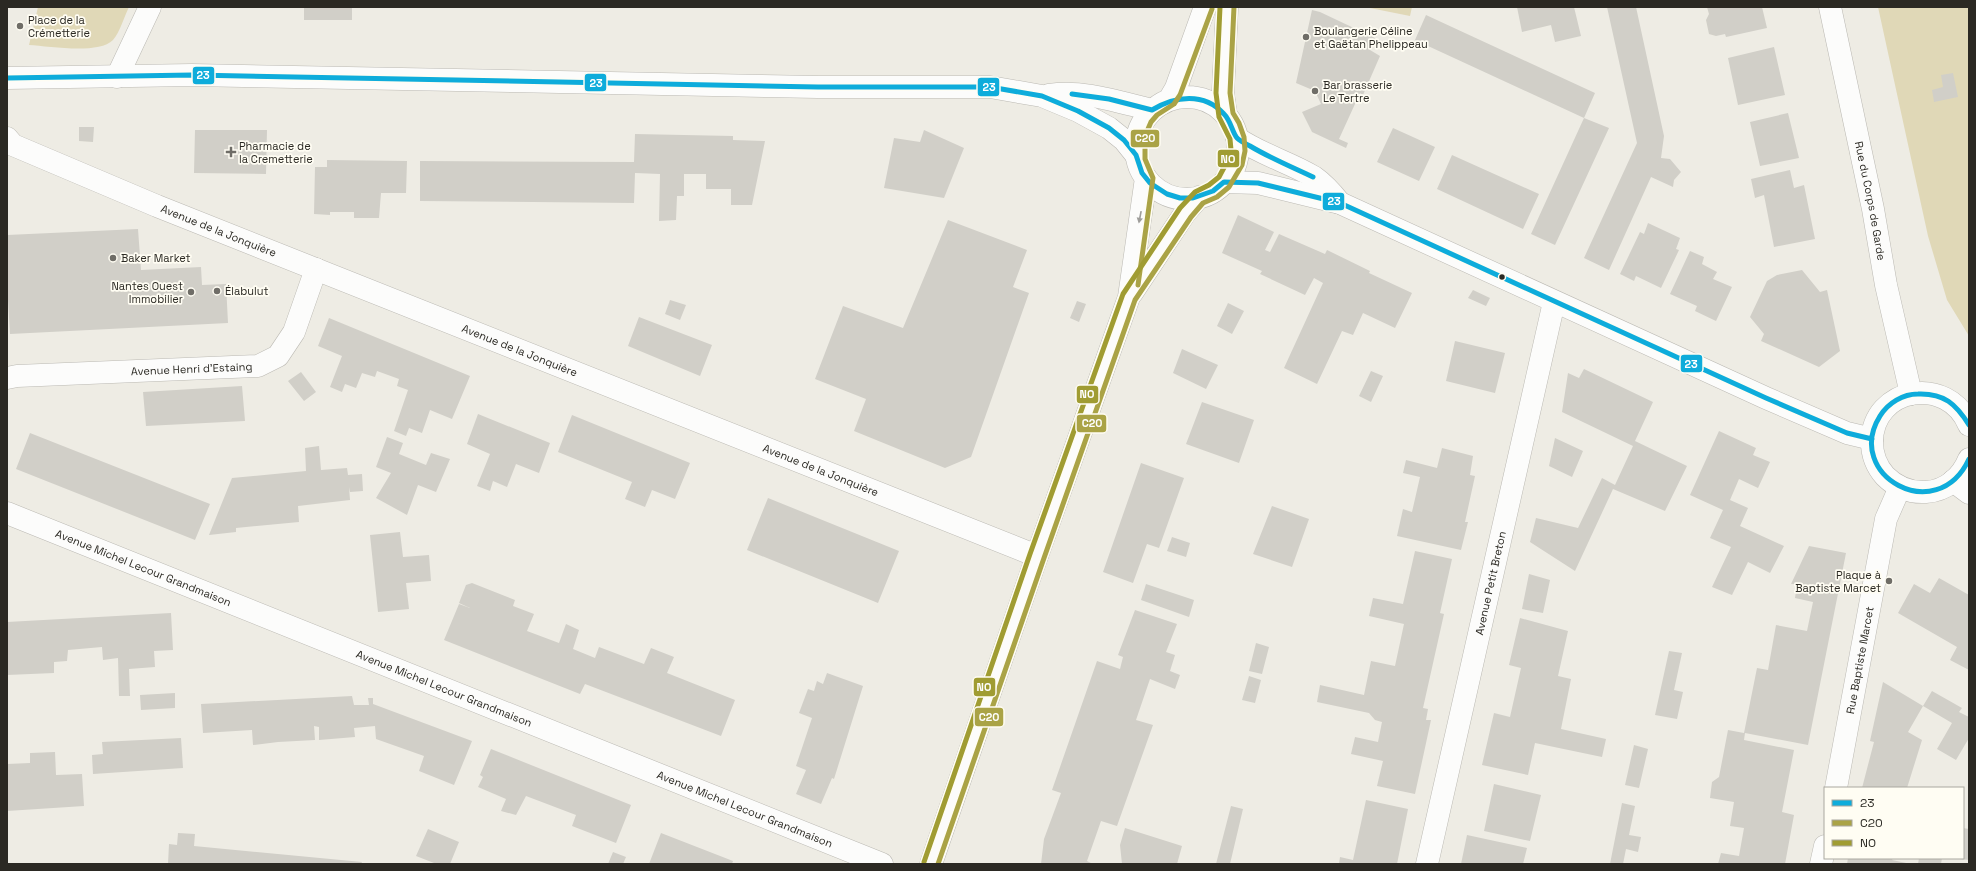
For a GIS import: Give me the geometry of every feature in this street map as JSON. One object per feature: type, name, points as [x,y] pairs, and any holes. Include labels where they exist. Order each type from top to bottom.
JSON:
[{"type":"street","points":[[117,77],[150,7]]},
{"type":"street","points":[[1042,96],[1080,94],[1160,105],[1187,97],[1200,99],[1211,103],[1226,115],[1233,126],[1237,138],[1238,151],[1235,163],[1224,182],[1213,191],[1199,197],[1180,198],[1167,194],[1155,188],[1146,178],[1136,155],[1136,141],[1140,128],[1160,105],[1176,88],[1205,7]]},
{"type":"street","points":[[1226,115],[1223,94],[1227,7]]},
{"type":"street","name":"Rue du Corps de Garde","points":[[1830,7],[1873,209],[1890,300],[1911,394]]},
{"type":"street","points":[[7,78],[192,75],[810,87],[990,87],[1042,96],[1078,111],[1109,128],[1124,140],[1136,155]]},
{"type":"street","name":"Avenue de la Jonquière","points":[[7,138],[13,145],[157,206],[1037,556]]},
{"type":"street","points":[[1237,138],[1267,156],[1313,177],[1327,187],[1340,203]]},
{"type":"street","points":[[931,864],[1037,556],[1129,297],[1146,178]]},
{"type":"street","points":[[1224,182],[1258,183],[1340,203],[1766,398],[1847,432],[1872,439]]},
{"type":"street","points":[[1129,297],[1173,230],[1199,197]]},
{"type":"street","name":"Avenue Henri d'Estaing","points":[[7,378],[25,375],[258,366],[278,356],[294,332],[316,269]]},
{"type":"street","name":"Avenue Petit Breton","points":[[1427,864],[1554,302]]},
{"type":"street","points":[[1969,425],[1959,409],[1946,398],[1929,393],[1911,394],[1894,401],[1882,412],[1875,425],[1872,439],[1872,450],[1878,465],[1887,478],[1900,487],[1909,490],[1925,492],[1961,487],[1965,468],[1969,459]]},
{"type":"street","name":"Rue Baptiste Marcet","points":[[1836,787],[1886,519],[1900,487]]},
{"type":"street","name":"Avenue Michel Lecour Grandmaison","points":[[7,513],[882,864]]},
{"type":"street","points":[[1821,864],[1824,850]]},
{"type":"shaded area","points":[[38,7],[129,7],[120,29],[113,40],[106,45],[85,48],[60,48],[29,45]]},
{"type":"shaded area","points":[[1365,7],[1412,7],[1410,16]]},
{"type":"shaded area","points":[[1878,7],[1969,7],[1969,336],[1947,300],[1928,236]]},
{"type":"building","points":[[304,7],[352,7],[352,20],[304,20]]},
{"type":"building","points":[[1517,7],[1574,7],[1581,36],[1555,42],[1551,25],[1522,32]]},
{"type":"building","points":[[1607,7],[1636,7],[1664,136],[1661,158],[1670,159],[1681,172],[1674,180],[1673,187],[1651,177],[1609,270],[1584,258],[1637,143]]},
{"type":"building","points":[[1707,7],[1762,7],[1767,28],[1726,37],[1725,34],[1716,36],[1709,34],[1706,20],[1709,14]]},
{"type":"building","points":[[1312,10],[1320,12],[1375,38],[1370,50],[1380,56],[1363,95],[1360,93],[1339,139],[1348,143],[1346,148],[1312,132],[1302,112],[1321,104],[1315,91],[1296,83]]},
{"type":"building","points":[[1426,15],[1595,93],[1584,118],[1415,40]]},
{"type":"building","points":[[1774,47],[1785,95],[1738,105],[1728,58]]},
{"type":"building","points":[[1953,73],[1958,97],[1934,102],[1932,90],[1943,87],[1941,75]]},
{"type":"building","points":[[1788,113],[1799,158],[1760,166],[1750,122]]},
{"type":"building","points":[[1584,118],[1609,128],[1555,245],[1531,234]]},
{"type":"building","points":[[79,127],[94,127],[93,142],[79,141]]},
{"type":"building","points":[[1393,128],[1435,147],[1419,181],[1377,162]]},
{"type":"building","name":"Pharmacie de la Cremetterie","points":[[195,130],[267,130],[266,174],[194,173]]},
{"type":"building","points":[[924,130],[964,148],[944,198],[884,188],[894,138],[920,142]]},
{"type":"building","points":[[635,134],[733,136],[733,140],[765,141],[752,205],[731,205],[731,189],[706,189],[706,174],[684,174],[684,196],[677,196],[676,220],[659,221],[660,174],[635,173],[634,203],[420,201],[420,161],[634,162]]},
{"type":"building","points":[[1452,155],[1539,194],[1523,229],[1437,189]]},
{"type":"building","points":[[327,160],[407,161],[406,193],[381,193],[379,218],[354,218],[354,212],[330,212],[330,215],[314,214],[315,167],[327,167]]},
{"type":"building","points":[[1790,170],[1794,188],[1804,185],[1815,239],[1774,247],[1764,195],[1755,198],[1751,179]]},
{"type":"building","points":[[1238,215],[1274,232],[1265,250],[1270,252],[1279,234],[1325,254],[1327,250],[1370,271],[1369,273],[1412,293],[1395,328],[1363,313],[1353,335],[1342,331],[1317,384],[1284,368],[1323,283],[1314,278],[1305,295],[1260,274],[1262,271],[1222,253]]},
{"type":"building","points":[[948,220],[1027,250],[1013,287],[1029,293],[971,457],[945,468],[854,431],[866,399],[815,379],[843,306],[903,328]]},
{"type":"building","points":[[1648,223],[1680,238],[1676,249],[1679,250],[1661,288],[1636,276],[1634,281],[1620,274],[1640,232],[1644,234]]},
{"type":"building","points":[[138,229],[141,270],[201,267],[202,285],[226,284],[228,323],[10,334],[7,284],[7,235]]},
{"type":"building","points":[[1690,251],[1704,257],[1702,264],[1717,272],[1713,279],[1732,287],[1716,321],[1695,311],[1697,306],[1670,294]]},
{"type":"building","points":[[1802,270],[1820,292],[1827,290],[1840,351],[1819,367],[1761,341],[1764,334],[1750,317],[1767,281],[1777,275]]},
{"type":"building","points":[[1473,290],[1490,298],[1486,306],[1468,298]]},
{"type":"building","points":[[670,300],[686,305],[680,320],[665,314]]},
{"type":"building","points":[[1077,301],[1086,304],[1079,322],[1070,318]]},
{"type":"building","points":[[1228,303],[1244,311],[1232,334],[1217,326]]},
{"type":"building","points":[[639,317],[712,345],[700,376],[628,346]]},
{"type":"building","points":[[329,318],[470,376],[452,419],[430,410],[422,433],[409,428],[406,436],[394,431],[408,390],[397,386],[399,379],[377,371],[375,377],[362,373],[356,388],[345,384],[342,392],[330,387],[342,356],[318,346]]},
{"type":"building","points":[[1455,341],[1505,353],[1495,393],[1446,381]]},
{"type":"building","points":[[1182,349],[1218,365],[1206,389],[1173,373]]},
{"type":"building","points":[[1584,369],[1653,402],[1635,441],[1687,466],[1665,511],[1613,489],[1575,571],[1530,542],[1536,518],[1578,528],[1602,478],[1615,485],[1633,446],[1562,412],[1568,373],[1579,378]]},
{"type":"building","points":[[1371,371],[1383,376],[1371,402],[1359,396]]},
{"type":"building","points":[[301,372],[316,392],[304,401],[288,381]]},
{"type":"building","points":[[242,386],[245,421],[146,426],[143,392]]},
{"type":"building","points":[[1202,402],[1254,420],[1239,463],[1186,444]]},
{"type":"building","points":[[478,414],[550,443],[539,473],[516,464],[507,487],[493,481],[490,491],[477,486],[490,454],[467,444]]},
{"type":"building","points":[[572,415],[690,463],[675,499],[652,490],[645,507],[625,499],[632,482],[558,452]]},
{"type":"building","points":[[1719,431],[1756,448],[1753,455],[1770,462],[1758,488],[1739,479],[1730,500],[1748,508],[1740,526],[1784,546],[1770,573],[1748,562],[1732,595],[1712,587],[1731,547],[1710,538],[1723,510],[1690,495]]},
{"type":"building","points":[[30,433],[210,504],[195,540],[16,469]]},
{"type":"building","points":[[387,437],[403,443],[399,454],[426,465],[431,453],[450,459],[436,492],[418,485],[407,515],[376,498],[391,473],[376,467]]},
{"type":"building","points":[[1555,438],[1583,451],[1572,477],[1549,466]]},
{"type":"building","points":[[319,446],[321,470],[347,468],[348,475],[362,474],[363,491],[350,492],[349,487],[350,500],[298,506],[299,522],[236,528],[236,532],[209,535],[232,478],[306,471],[305,448]]},
{"type":"building","points":[[1442,448],[1473,456],[1470,475],[1475,476],[1465,522],[1468,522],[1461,550],[1397,536],[1403,509],[1412,512],[1420,477],[1403,473],[1406,460],[1437,468]]},
{"type":"building","points":[[1141,463],[1184,478],[1159,548],[1147,544],[1133,583],[1103,572]]},
{"type":"building","points":[[768,498],[899,551],[878,603],[747,550]]},
{"type":"building","points":[[1272,506],[1309,519],[1292,567],[1253,554]]},
{"type":"building","points":[[400,532],[403,557],[429,555],[431,581],[406,583],[409,609],[378,612],[370,535]]},
{"type":"building","points":[[1172,537],[1190,543],[1186,557],[1167,551]]},
{"type":"building","points":[[1809,546],[1846,553],[1808,745],[1745,733],[1744,740],[1794,750],[1782,812],[1794,815],[1785,864],[1718,864],[1721,853],[1739,856],[1744,828],[1730,826],[1734,802],[1710,798],[1712,782],[1719,777],[1728,730],[1744,733],[1757,668],[1768,670],[1776,625],[1807,631],[1813,602],[1795,598],[1797,584],[1791,584]]},
{"type":"building","points":[[1415,551],[1452,559],[1440,613],[1444,614],[1423,708],[1428,709],[1426,720],[1431,720],[1415,794],[1377,786],[1383,761],[1351,754],[1355,737],[1378,742],[1382,722],[1375,720],[1369,713],[1317,702],[1320,685],[1364,695],[1371,661],[1395,666],[1404,624],[1369,616],[1373,598],[1403,604]]},
{"type":"building","points":[[1529,574],[1550,580],[1543,613],[1522,609]]},
{"type":"building","points":[[1939,578],[1969,595],[1969,670],[1950,660],[1957,647],[1898,613],[1914,584],[1930,593]]},
{"type":"building","points":[[472,583],[515,600],[513,606],[534,614],[527,631],[559,643],[566,624],[579,630],[573,649],[595,658],[599,647],[644,664],[651,648],[674,657],[667,673],[735,700],[721,736],[585,684],[580,694],[444,640],[459,604],[470,608],[459,603],[466,585]]},
{"type":"building","points":[[1146,584],[1194,600],[1189,617],[1141,600]]},
{"type":"building","points":[[1135,610],[1177,624],[1166,652],[1175,655],[1170,671],[1180,675],[1175,689],[1150,679],[1136,720],[1153,725],[1117,826],[1101,821],[1087,861],[1093,864],[1041,864],[1044,839],[1061,793],[1052,790],[1097,661],[1120,669],[1123,657],[1118,655]]},
{"type":"building","points":[[171,613],[173,650],[154,651],[155,667],[129,669],[130,696],[119,696],[118,658],[103,660],[102,647],[68,650],[67,661],[54,662],[54,673],[7,675],[7,622]]},
{"type":"building","points":[[1520,618],[1568,631],[1558,676],[1571,679],[1561,729],[1606,739],[1602,757],[1535,743],[1528,775],[1482,765],[1494,713],[1510,717],[1521,668],[1509,665]]},
{"type":"building","points":[[1256,643],[1269,647],[1262,674],[1249,671]]},
{"type":"building","points":[[1669,651],[1682,653],[1674,690],[1683,692],[1677,719],[1655,715]]},
{"type":"building","points":[[827,673],[863,686],[834,779],[832,778],[821,804],[796,794],[806,770],[796,766],[812,718],[799,713],[808,689],[814,691],[817,681],[823,684]]},
{"type":"building","points":[[1249,676],[1261,680],[1255,703],[1242,700]]},
{"type":"building","points":[[1883,682],[1923,706],[1908,732],[1922,740],[1907,787],[1862,787],[1874,742],[1870,741]]},
{"type":"building","points":[[1932,691],[1962,708],[1959,712],[1969,717],[1969,738],[1956,760],[1937,749],[1952,723],[1923,706]]},
{"type":"building","points":[[175,693],[175,708],[141,710],[140,695]]},
{"type":"building","points":[[352,696],[354,705],[369,705],[368,698],[373,698],[373,704],[472,741],[454,785],[419,771],[424,756],[376,739],[375,726],[354,728],[355,737],[319,740],[319,727],[314,726],[315,740],[253,745],[252,730],[203,733],[201,704]]},
{"type":"building","points":[[181,738],[183,768],[93,774],[92,755],[103,754],[102,742]]},
{"type":"building","points":[[1634,745],[1648,749],[1639,788],[1625,785]]},
{"type":"building","points":[[491,749],[631,805],[616,843],[572,826],[576,815],[526,796],[516,815],[501,811],[506,799],[478,787],[483,777],[480,775]]},
{"type":"building","points":[[55,752],[56,775],[82,774],[84,806],[7,811],[7,764],[30,763],[30,753]]},
{"type":"building","points":[[1494,784],[1541,795],[1530,841],[1484,831]]},
{"type":"building","points":[[1366,800],[1408,809],[1397,864],[1339,864],[1340,857],[1353,860]]},
{"type":"building","points":[[1622,803],[1635,806],[1629,835],[1641,837],[1638,852],[1626,849],[1623,864],[1610,864]]},
{"type":"building","points":[[1231,806],[1243,809],[1230,864],[1216,864]]},
{"type":"building","points":[[1125,828],[1182,846],[1177,864],[1122,864],[1120,845]]},
{"type":"building","points":[[1964,828],[1969,829],[1969,860],[1960,859],[1964,859]]},
{"type":"building","points":[[428,829],[459,842],[450,864],[434,863],[416,856]]},
{"type":"building","points":[[178,833],[195,834],[194,846],[362,862],[361,864],[168,864],[169,844],[177,845]]},
{"type":"building","points":[[661,833],[733,861],[732,864],[649,864]]},
{"type":"building","points":[[1467,835],[1527,848],[1523,864],[1461,864]]},
{"type":"building","points":[[613,852],[626,857],[623,864],[608,864]]},
{"type":"building","points":[[1848,859],[1892,859],[1911,864],[1847,864]]},
{"type":"building","points":[[1919,859],[1942,859],[1941,864],[1918,864]]},
{"type":"transit line","name":"NO","points":[[924,862],[1030,554],[1123,294],[1180,208],[1195,192],[1209,185],[1219,177],[1228,160],[1231,150],[1230,139],[1219,117],[1216,93],[1220,7]]},
{"type":"transit line","name":"C20","points":[[938,864],[1135,300],[1191,217],[1203,203],[1217,197],[1229,187],[1242,165],[1245,151],[1244,137],[1239,123],[1233,113],[1230,93],[1234,7]]},
{"type":"transit line","name":"C20","points":[[1138,285],[1153,178],[1145,159],[1145,136],[1151,122],[1157,115],[1174,104],[1180,95],[1212,9]]},
{"type":"transit line","name":"23","points":[[7,78],[192,75],[818,87],[990,87],[1042,96],[1078,111],[1109,128],[1124,140],[1136,155],[1142,173],[1150,183],[1167,194],[1180,198],[1193,198],[1213,191],[1224,182],[1258,183],[1340,203],[1766,398],[1847,433],[1872,439]]},
{"type":"transit line","name":"23","points":[[1072,94],[1109,99],[1152,110],[1161,105],[1180,99],[1189,98],[1208,102],[1224,114],[1237,138],[1273,158],[1313,177]]},
{"type":"transit line","name":"23","points":[[1969,425],[1959,411],[1948,401],[1935,395],[1912,394],[1896,400],[1883,411],[1872,438],[1874,457],[1883,474],[1899,486],[1917,491],[1936,490],[1954,479],[1969,459]]},
{"type":"place","name":"Place de la Crémetterie","points":[[20,26]]},
{"type":"place","name":"Boulangerie Céline et Gaëtan Phelippeau","points":[[1306,37]]},
{"type":"place","name":"Bar brasserie Le Tertre","points":[[1315,91]]},
{"type":"place","name":"Pharmacie de la Cremetterie","points":[[231,152]]},
{"type":"place","name":"Baker Market","points":[[113,258]]},
{"type":"place","name":"Élabulut","points":[[217,291]]},
{"type":"place","name":"Nantes Ouest Immobilier","points":[[191,292]]},
{"type":"place","name":"Plaque à Baptiste Marcet","points":[[1889,581]]}]
